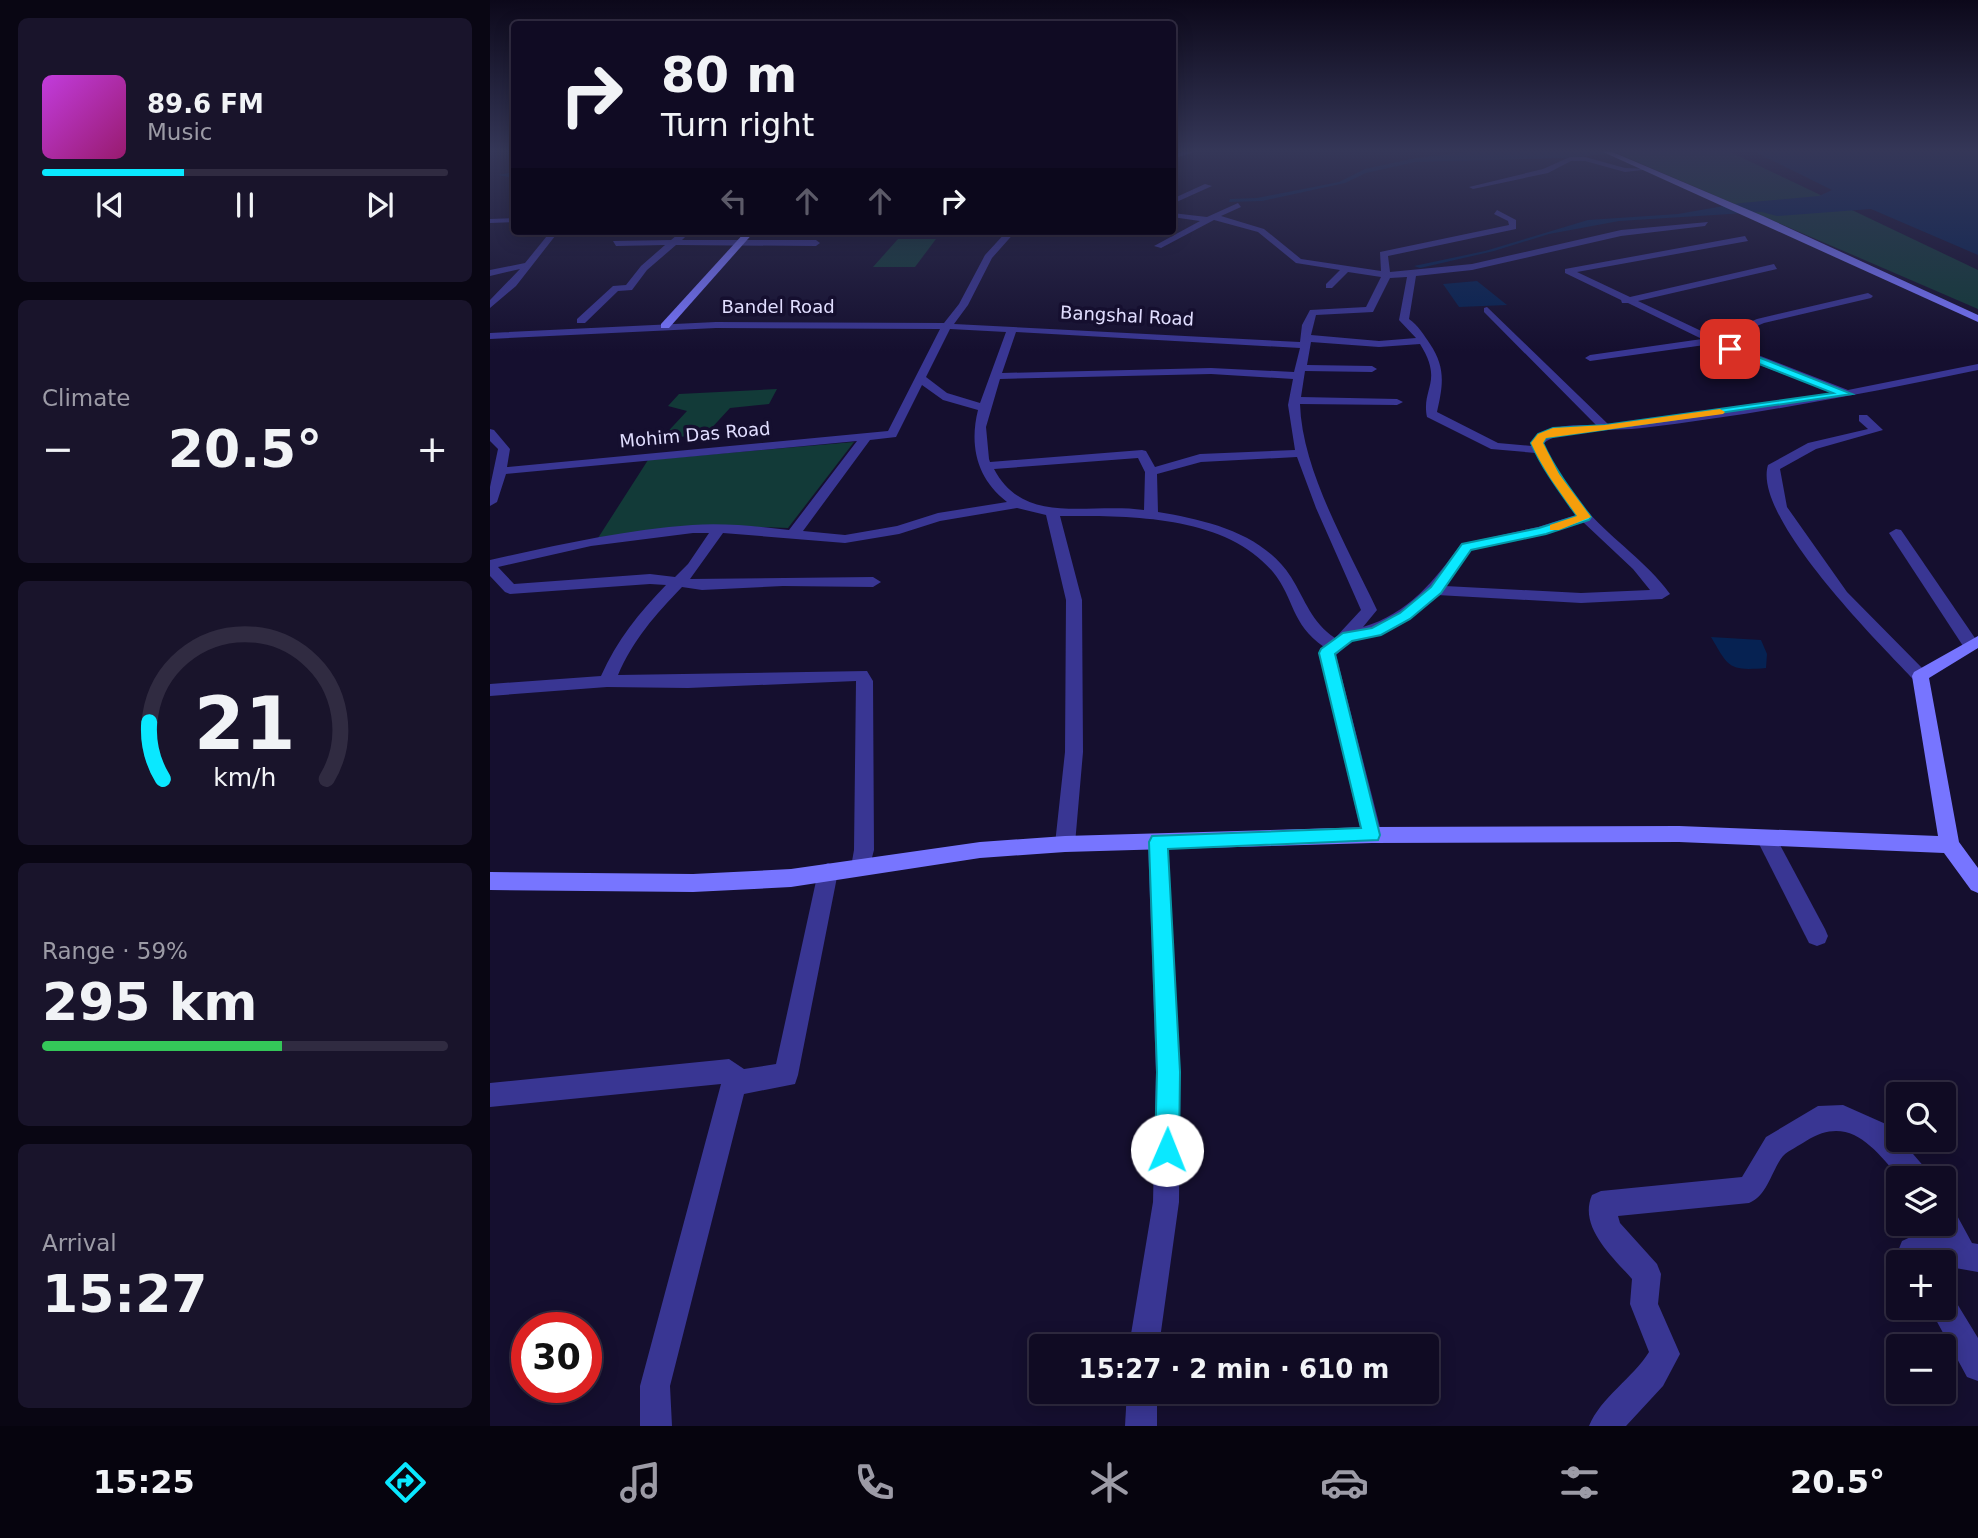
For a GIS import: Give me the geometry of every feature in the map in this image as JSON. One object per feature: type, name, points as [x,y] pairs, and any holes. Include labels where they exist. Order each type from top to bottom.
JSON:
[{"type":"street","points":[[1204,218],[1254,226],[1274,238],[1290,257],[1299,261],[1386,275],[1472,267],[1621,233],[1705,224]]},
{"type":"street","points":[[1176,235],[1196,228],[1210,218]]},
{"type":"street","points":[[1371,835],[1327,653],[1369,610],[1311,477],[1296,426],[1295,401],[1307,322],[1313,312],[1370,310],[1386,275],[1383,254],[1513,227],[1512,220],[1507,218]]},
{"type":"street","points":[[1759,218],[1978,319]]},
{"type":"street","points":[[490,222],[511,220]]},
{"type":"street","points":[[490,305],[552,235]]},
{"type":"street","points":[[581,321],[616,288],[629,288],[644,268],[682,235]]},
{"type":"street","points":[[664,326],[747,235]]},
{"type":"street","points":[[984,409],[970,401],[956,401],[942,395],[920,377],[988,257],[1008,235]]},
{"type":"street","points":[[1158,246],[1175,235]]},
{"type":"street","points":[[1745,239],[1622,257],[1568,271],[1712,341],[1792,376],[1847,394]]},
{"type":"street","points":[[1587,241],[1606,249]]},
{"type":"street","points":[[616,243],[816,243]]},
{"type":"street","points":[[490,273],[528,265]]},
{"type":"street","points":[[1625,300],[1774,267]]},
{"type":"street","points":[[1329,286],[1346,269]]},
{"type":"street","points":[[1412,274],[1404,320],[1412,324],[1436,356],[1439,373],[1431,414],[1495,446],[1540,450]]},
{"type":"street","points":[[1590,358],[1712,341],[1761,321],[1868,296]]},
{"type":"street","points":[[1487,310],[1605,428]]},
{"type":"street","name":"Bandel Road","points":[[490,336],[664,326],[792,324],[946,327]]},
{"type":"street","name":"Bangshal Road","points":[[946,327],[1306,342],[1423,341]]},
{"type":"street","points":[[1012,328],[984,409],[978,445],[985,466],[1004,497],[1014,505]]},
{"type":"street","points":[[1436,590],[1581,598],[1662,594],[1638,566],[1584,517],[1553,474],[1540,450],[1537,443],[1542,436],[1553,432],[1605,428],[1847,394],[1978,367]]},
{"type":"street","points":[[996,376],[1372,369]]},
{"type":"street","name":"Mohim Das Road","points":[[500,471],[892,434],[920,377]]},
{"type":"street","points":[[1295,401],[1397,402]]},
{"type":"street","points":[[1863,418],[1877,430],[1812,446],[1773,468],[1780,507],[1842,595],[1920,676],[1949,845],[1978,884]]},
{"type":"street","points":[[490,433],[504,449],[490,502]]},
{"type":"street","points":[[793,534],[867,436]]},
{"type":"street","points":[[1151,472],[1200,458],[1304,453]]},
{"type":"street","points":[[985,466],[1142,454],[1151,472],[1151,515]]},
{"type":"street","points":[[873,582],[783,581],[702,585],[681,580],[650,579],[510,589],[490,566],[629,536],[719,529],[845,539],[899,530],[938,517],[1014,505],[1052,513],[1106,509],[1151,515],[1237,536],[1255,546],[1277,568],[1293,590],[1309,626],[1341,641],[1376,632],[1405,616],[1436,590],[1466,547],[1541,531],[1584,517]]},
{"type":"street","points":[[1052,513],[1074,600],[1074,752],[1065,844]]},
{"type":"street","points":[[607,681],[620,651],[642,619],[681,580],[719,529]]},
{"type":"street","points":[[1896,533],[1974,643],[1920,676]]},
{"type":"street","points":[[490,690],[607,681],[688,682],[861,675],[866,681],[864,849],[861,867]]},
{"type":"street","points":[[490,881],[693,883],[791,878],[980,849],[1371,835],[1679,834],[1949,845]]},
{"type":"street","points":[[1766,838],[1817,936]]},
{"type":"street","points":[[1146,1334],[1166,1202],[1168,1072],[1158,842]]},
{"type":"street","points":[[734,1083],[781,1077],[789,1071],[828,872]]},
{"type":"street","points":[[490,1095],[729,1071],[735,1076],[655,1386],[656,1426]]},
{"type":"street","points":[[1605,1426],[1652,1375],[1665,1354],[1644,1304],[1647,1274],[1608,1231],[1601,1204],[1749,1190],[1775,1146],[1818,1119],[1843,1118],[1879,1133],[1907,1166]]},
{"type":"street","points":[[1956,1236],[1971,1257]]},
{"type":"street","points":[[1950,1320],[1978,1366]]},
{"type":"street","points":[[1141,1426],[1142,1404]]},
{"type":"green space","points":[[1766,218],[1868,218],[1978,270],[1978,309]]},
{"type":"green space","points":[[898,239],[936,239],[915,267],[873,267]]},
{"type":"green space","points":[[777,389],[769,404],[730,408],[706,434],[661,439],[687,411],[668,406],[679,394]]},
{"type":"green space","points":[[854,442],[788,528],[704,525],[598,538],[648,460]]},
{"type":"water","points":[[1674,218],[1619,221],[1549,234],[1494,251],[1420,268],[1414,266],[1485,251],[1588,220]]},
{"type":"water","points":[[1891,218],[1978,218],[1978,255]]},
{"type":"water","points":[[1477,281],[1507,305],[1459,307],[1443,284]]},
{"type":"water","points":[[1711,637],[1761,640],[1767,654],[1766,668],[1744,669],[1731,665]]},
{"type":"slow traffic","points":[[1554,527],[1584,517],[1553,474],[1540,450],[1537,443],[1542,436],[1553,432],[1605,428],[1720,412]]},
{"type":"route","points":[[1167,1150],[1168,1072],[1158,842],[1371,835],[1327,653],[1333,645],[1348,636],[1376,632],[1405,616],[1436,590],[1466,547],[1541,531],[1584,517],[1553,474],[1540,450],[1537,443],[1542,436],[1553,432],[1605,428],[1847,394],[1792,376],[1730,349]]}]
